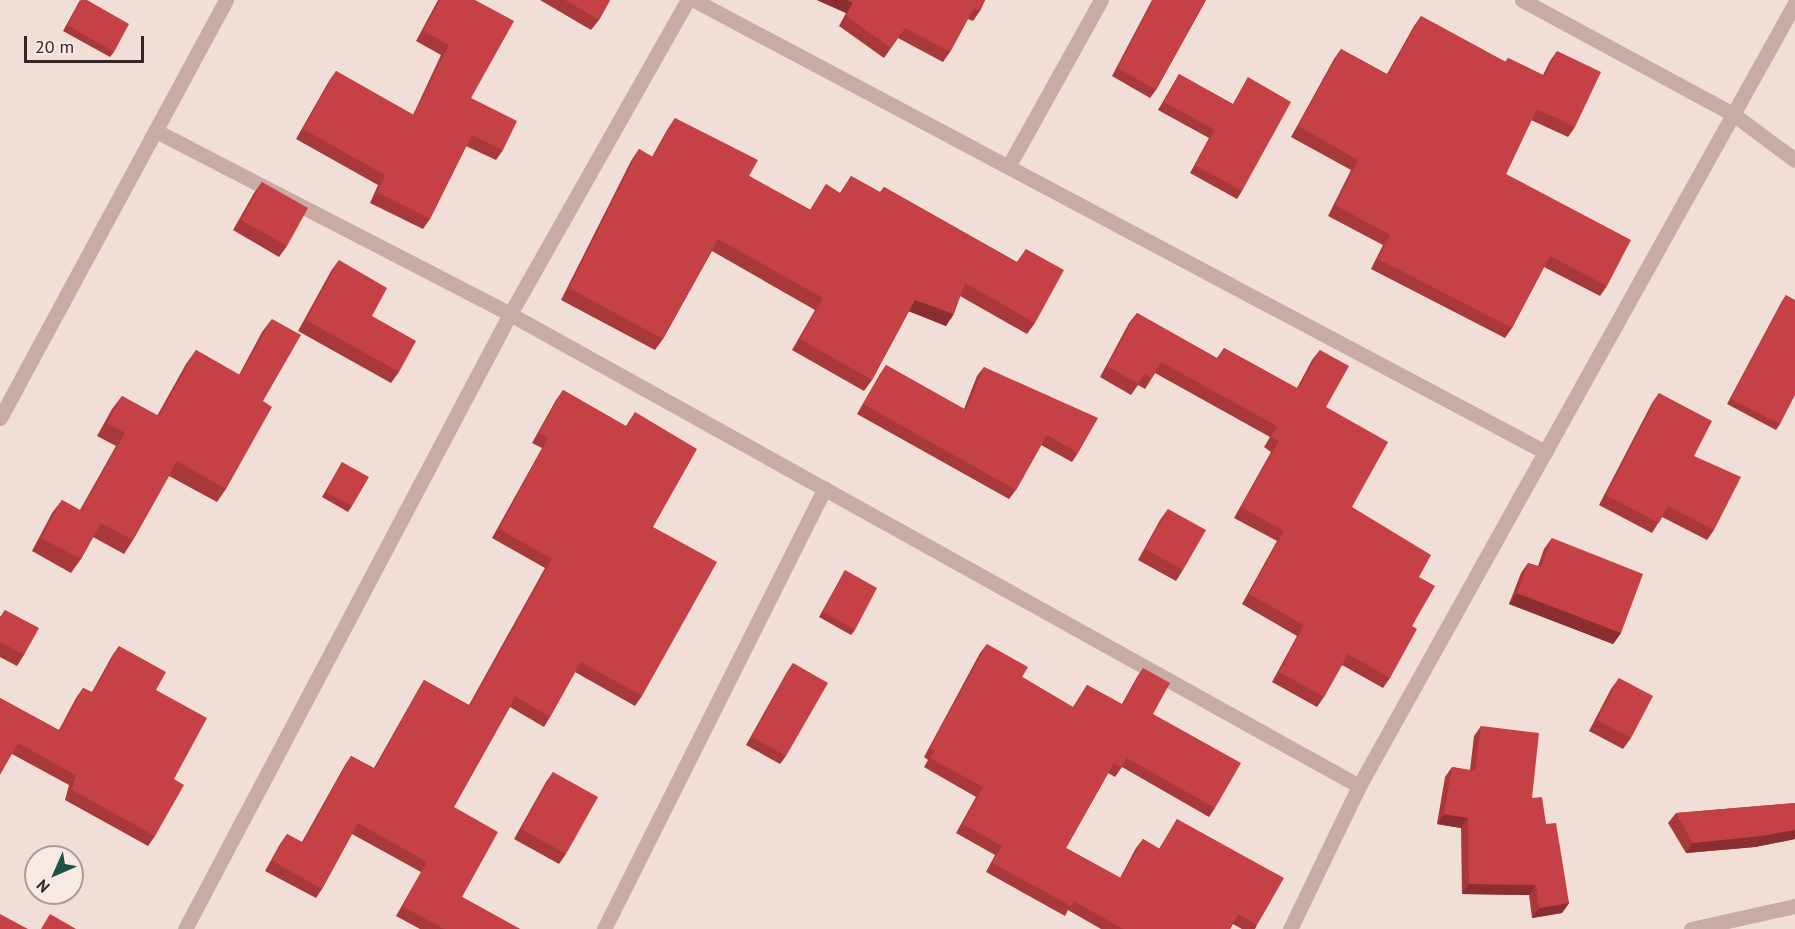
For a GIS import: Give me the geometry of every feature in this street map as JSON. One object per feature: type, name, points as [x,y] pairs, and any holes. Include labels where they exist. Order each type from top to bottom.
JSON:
[{"type":"street","points":[[0,418],[226,0]]},
{"type":"street","points":[[185,929],[510,314],[688,0]]},
{"type":"street","points":[[694,0],[1545,452]]},
{"type":"street","points":[[1008,167],[1101,0]]},
{"type":"street","points":[[1522,0],[1734,114],[1795,160]]},
{"type":"street","points":[[1290,929],[1359,786],[1795,3]]},
{"type":"street","points":[[156,131],[510,314],[1359,786]]},
{"type":"street","points":[[604,929],[825,488]]},
{"type":"street","points":[[1691,929],[1795,906]]},
{"type":"building","points":[[81,0],[87,0],[129,24],[114,52],[67,25]]},
{"type":"building","points":[[440,0],[475,0],[514,21],[471,98],[517,121],[503,150],[472,135],[430,219],[377,192],[385,175],[303,129],[336,71],[414,115],[449,45],[423,31]]},
{"type":"building","points":[[565,0],[610,0],[599,20]]},
{"type":"building","points":[[847,0],[985,0],[980,11],[974,8],[950,52],[905,28],[891,48],[846,16],[853,3]]},
{"type":"building","points":[[1153,0],[1206,0],[1156,90],[1118,68]]},
{"type":"building","points":[[1421,16],[1506,62],[1508,58],[1545,76],[1557,51],[1601,72],[1575,127],[1537,109],[1506,174],[1631,240],[1607,286],[1550,256],[1512,328],[1378,259],[1390,235],[1335,205],[1358,160],[1298,126],[1341,49],[1388,75]]},
{"type":"building","points":[[1179,74],[1233,105],[1248,77],[1291,102],[1242,191],[1195,165],[1215,130],[1164,102]]},
{"type":"building","points":[[675,118],[758,160],[749,176],[811,210],[826,184],[841,194],[851,176],[881,193],[884,187],[1018,263],[1026,249],[1064,270],[1035,323],[965,283],[954,314],[915,300],[872,380],[800,339],[823,298],[718,239],[663,339],[569,288],[639,149],[653,157]]},
{"type":"building","points":[[262,182],[308,208],[287,246],[241,220]]},
{"type":"building","points":[[339,260],[387,288],[372,316],[416,341],[399,372],[306,320]]},
{"type":"building","points":[[1786,295],[1795,300],[1795,395],[1780,424],[1731,399]]},
{"type":"building","points":[[1137,313],[1218,359],[1224,348],[1298,389],[1320,350],[1349,366],[1326,407],[1388,442],[1352,507],[1431,555],[1419,577],[1435,586],[1412,626],[1417,629],[1390,678],[1348,654],[1324,697],[1279,672],[1304,625],[1249,594],[1284,531],[1241,507],[1279,441],[1271,437],[1277,426],[1161,362],[1152,378],[1144,374],[1138,384],[1107,366]]},
{"type":"building","points":[[272,319],[301,335],[263,401],[272,407],[226,489],[177,461],[133,540],[101,523],[81,559],[41,538],[62,500],[81,511],[125,433],[107,423],[122,396],[159,416],[196,350],[240,375]]},
{"type":"building","points":[[886,365],[966,410],[984,367],[1098,418],[1078,453],[1047,435],[1016,490],[863,404]]},
{"type":"building","points":[[563,390],[627,427],[635,412],[697,449],[653,527],[717,562],[642,696],[581,662],[550,717],[515,696],[454,807],[498,832],[462,897],[520,929],[444,929],[402,906],[427,862],[358,823],[322,889],[272,861],[287,834],[303,843],[351,756],[375,769],[424,680],[470,706],[552,559],[499,529],[548,438],[539,433]]},
{"type":"building","points":[[1659,393],[1712,421],[1694,456],[1741,477],[1714,530],[1668,506],[1659,523],[1606,495]]},
{"type":"building","points":[[342,462],[369,477],[352,506],[326,492]]},
{"type":"building","points":[[1168,509],[1206,530],[1183,570],[1145,549]]},
{"type":"building","points":[[1552,538],[1643,574],[1621,633],[1517,593],[1528,563],[1541,567]]},
{"type":"building","points":[[845,570],[877,588],[855,630],[823,612]]},
{"type":"building","points":[[5,610],[39,628],[24,655],[0,642],[0,619]]},
{"type":"building","points":[[987,644],[1028,667],[1022,677],[1074,708],[1087,685],[1123,705],[1143,668],[1170,683],[1153,714],[1241,763],[1215,808],[1127,758],[1121,768],[1114,763],[1066,848],[1121,878],[1143,839],[1160,849],[1177,819],[1284,878],[1257,925],[1238,914],[1230,929],[1123,929],[1074,901],[1071,906],[992,863],[1002,846],[963,824],[983,787],[930,758],[935,751],[930,748]]},
{"type":"building","points":[[119,646],[166,672],[156,690],[207,718],[174,779],[184,785],[155,836],[72,790],[76,775],[18,743],[0,775],[0,698],[60,731],[83,688],[93,693]]},
{"type":"building","points":[[793,663],[828,683],[786,756],[752,737]]},
{"type":"building","points":[[1619,678],[1653,696],[1631,738],[1597,720]]},
{"type":"building","points":[[1481,726],[1539,733],[1532,798],[1542,797],[1546,824],[1556,823],[1569,903],[1539,908],[1536,885],[1469,884],[1468,818],[1444,814],[1452,767],[1475,771]]},
{"type":"building","points":[[553,772],[598,797],[566,854],[521,829]]},
{"type":"building","points":[[1795,803],[1795,830],[1693,843],[1676,813]]},
{"type":"building","points":[[0,914],[28,929],[0,929]]},
{"type":"building","points":[[50,914],[76,929],[41,929]]}]
